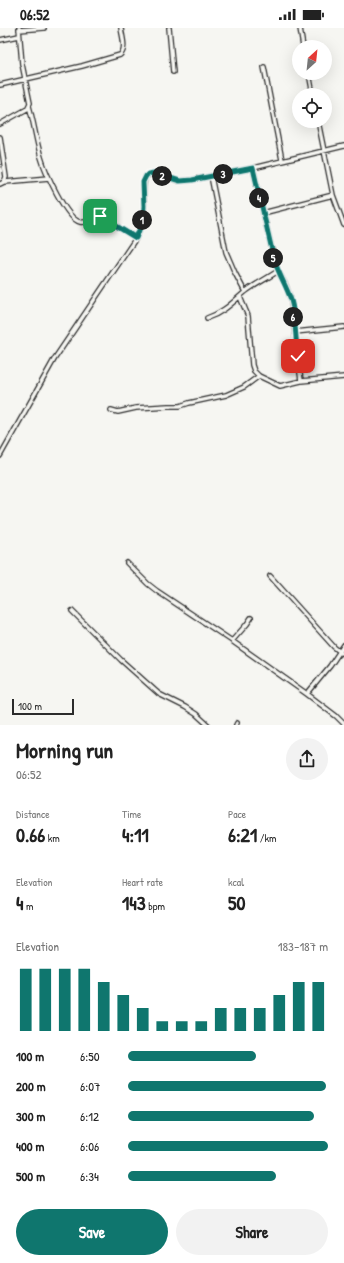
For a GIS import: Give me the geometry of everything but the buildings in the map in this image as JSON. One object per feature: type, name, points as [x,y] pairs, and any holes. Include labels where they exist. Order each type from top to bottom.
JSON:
[{"type":"street","points":[[44,28],[19,29],[19,36],[25,80],[30,103],[29,106],[41,157],[49,178],[64,206],[77,221],[85,222],[100,216],[136,238]]},
{"type":"street","points":[[0,85],[25,80],[120,55],[124,49],[121,28]]},
{"type":"street","points":[[169,28],[173,72]]},
{"type":"street","points":[[300,28],[302,40]]},
{"type":"street","points":[[0,40],[19,36]]},
{"type":"street","points":[[264,68],[282,160]]},
{"type":"street","points":[[0,124],[29,106]]},
{"type":"street","points":[[319,128],[333,195],[344,224]]},
{"type":"street","points":[[0,137],[5,182]]},
{"type":"street","points":[[0,456],[55,358],[136,238],[141,228],[144,213],[143,182],[146,176],[154,173],[180,181],[192,180],[253,168],[344,146]]},
{"type":"street","points":[[253,168],[270,247],[278,272],[286,286],[291,300],[301,381]]},
{"type":"street","points":[[211,176],[226,252],[245,292]]},
{"type":"street","points":[[0,184],[5,182],[49,178]]},
{"type":"street","points":[[263,212],[333,195]]},
{"type":"street","points":[[207,318],[220,313],[245,292],[278,272]]},
{"type":"street","points":[[240,297],[248,316],[252,365],[254,371],[259,376],[280,386],[301,381],[344,377]]},
{"type":"street","points":[[294,332],[344,327]]},
{"type":"street","points":[[111,410],[118,412],[136,408],[180,406],[232,393],[244,387],[259,376]]},
{"type":"street","points":[[127,563],[153,587],[232,640],[307,694],[344,724]]},
{"type":"street","points":[[270,576],[344,655]]},
{"type":"street","points":[[72,611],[121,660],[159,694],[185,706],[208,725]]},
{"type":"street","points":[[232,640],[251,618]]},
{"type":"street","points":[[307,694],[330,666],[344,645]]},
{"type":"route","points":[[100,216],[136,238],[143,220],[143,182],[144,178],[148,174],[159,174],[173,180],[180,181],[253,168],[270,247],[278,272],[286,286],[291,300],[298,356]]}]
